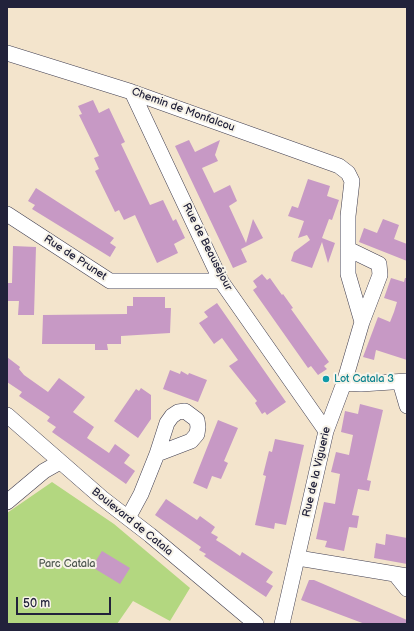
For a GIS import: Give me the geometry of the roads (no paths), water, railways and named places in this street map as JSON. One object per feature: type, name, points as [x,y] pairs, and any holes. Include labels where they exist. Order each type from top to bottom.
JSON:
[{"type":"street","name":"Chemin de Monfalcou","points":[[7,53],[132,92],[339,166],[348,173],[352,181],[348,249]]},
{"type":"street","name":"Rue de Beauséjour","points":[[132,92],[221,281],[326,431]]},
{"type":"street","name":"Rue de Prunet","points":[[7,214],[110,281],[221,281]]},
{"type":"street","name":"Rue de la Viguerie","points":[[282,624],[326,431],[344,382],[362,322],[380,275],[379,264],[348,249]]},
{"type":"street","points":[[348,249],[348,274],[362,322]]},
{"type":"street","points":[[344,382],[361,384],[403,382],[407,406]]},
{"type":"street","name":"Boulevard de Catala","points":[[7,415],[102,498],[256,624]]},
{"type":"street","points":[[128,518],[141,494],[157,454]]},
{"type":"street","points":[[8,496],[44,471],[60,462]]},
{"type":"street","points":[[298,558],[401,575],[407,589]]},
{"type":"place","name":"Lot Catala 3","points":[[326,379]]},
{"type":"park label","name":"Parc Catala","points":[[67,564]]}]
